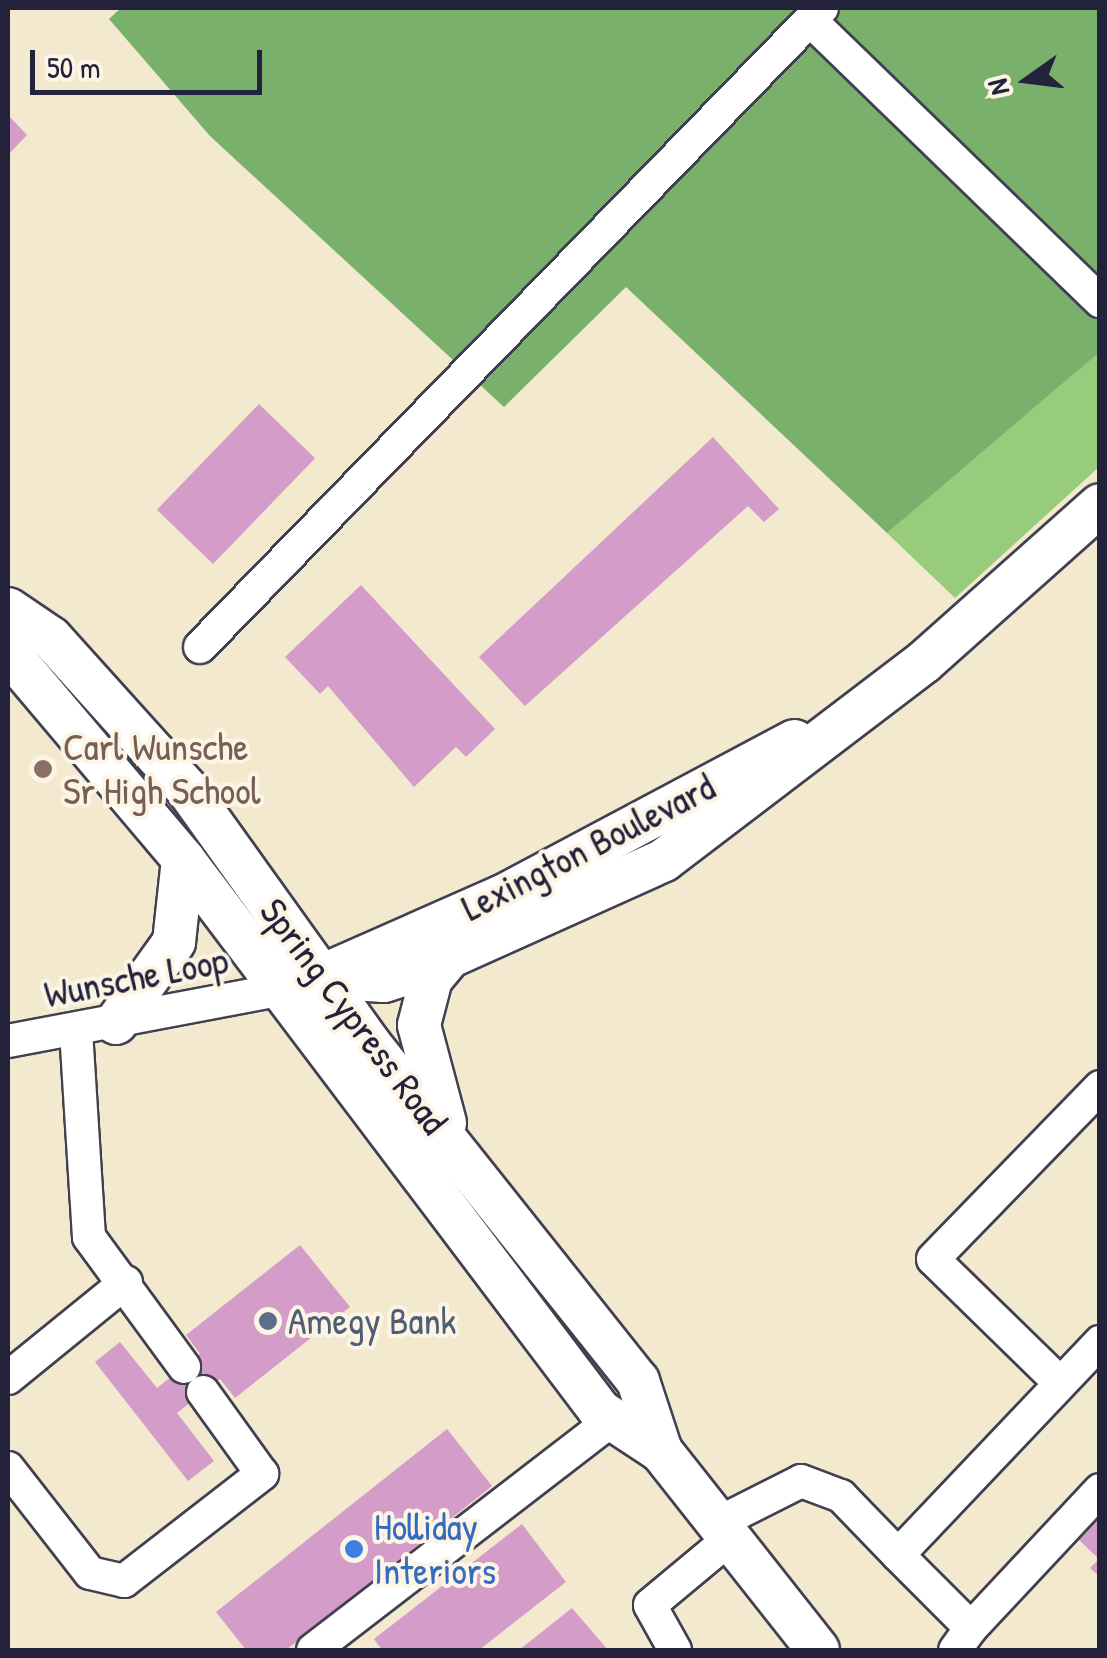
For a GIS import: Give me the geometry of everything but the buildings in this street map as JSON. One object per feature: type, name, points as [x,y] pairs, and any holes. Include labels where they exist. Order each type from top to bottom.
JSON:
[{"type":"main road","name":"Lexington Boulevard","points":[[321,977],[384,981],[448,960],[664,860],[1018,586],[1100,504]]},
{"type":"main road","name":"Spring Cypress Road","points":[[8,608],[51,638],[188,790],[321,977],[638,1381],[661,1452]]},
{"type":"main road","name":"Spring Cypress Road","points":[[8,636],[20,666],[183,859],[278,990],[613,1420],[661,1452],[818,1650]]},
{"type":"main road","name":"Lexington Boulevard","points":[[278,990],[321,977],[503,896],[854,716]]},
{"type":"main road","points":[[96,1027],[174,942],[183,859]]},
{"type":"main road","points":[[448,960],[431,980],[419,1024],[455,1149]]},
{"type":"street","points":[[200,647],[816,14],[1100,301]]},
{"type":"street","name":"Wunsche Loop","points":[[8,1041],[278,990]]},
{"type":"street","points":[[8,1468],[90,1573],[124,1581],[262,1474],[126,1282],[99,1262],[89,1237],[96,1027]]},
{"type":"street","points":[[1060,1384],[933,1259],[1100,1087]]},
{"type":"street","points":[[8,1378],[126,1282]]},
{"type":"street","points":[[898,1556],[1100,1342]]},
{"type":"street","points":[[313,1650],[613,1420]]},
{"type":"street","points":[[674,1650],[650,1604],[722,1532],[802,1481],[841,1496],[898,1556],[963,1639],[1100,1490]]},
{"type":"green space","points":[[121,8],[1099,8],[1097,354],[887,533],[626,287],[504,407],[210,136],[109,19]]},
{"type":"green space","points":[[1099,346],[1099,467],[955,598],[887,533]]},
{"type":"place","name":"Carl Wunsche Sr High School","points":[[43,769]]},
{"type":"place","name":"Amegy Bank","points":[[268,1321]]},
{"type":"place","name":"Holliday Interiors","points":[[354,1549]]}]
